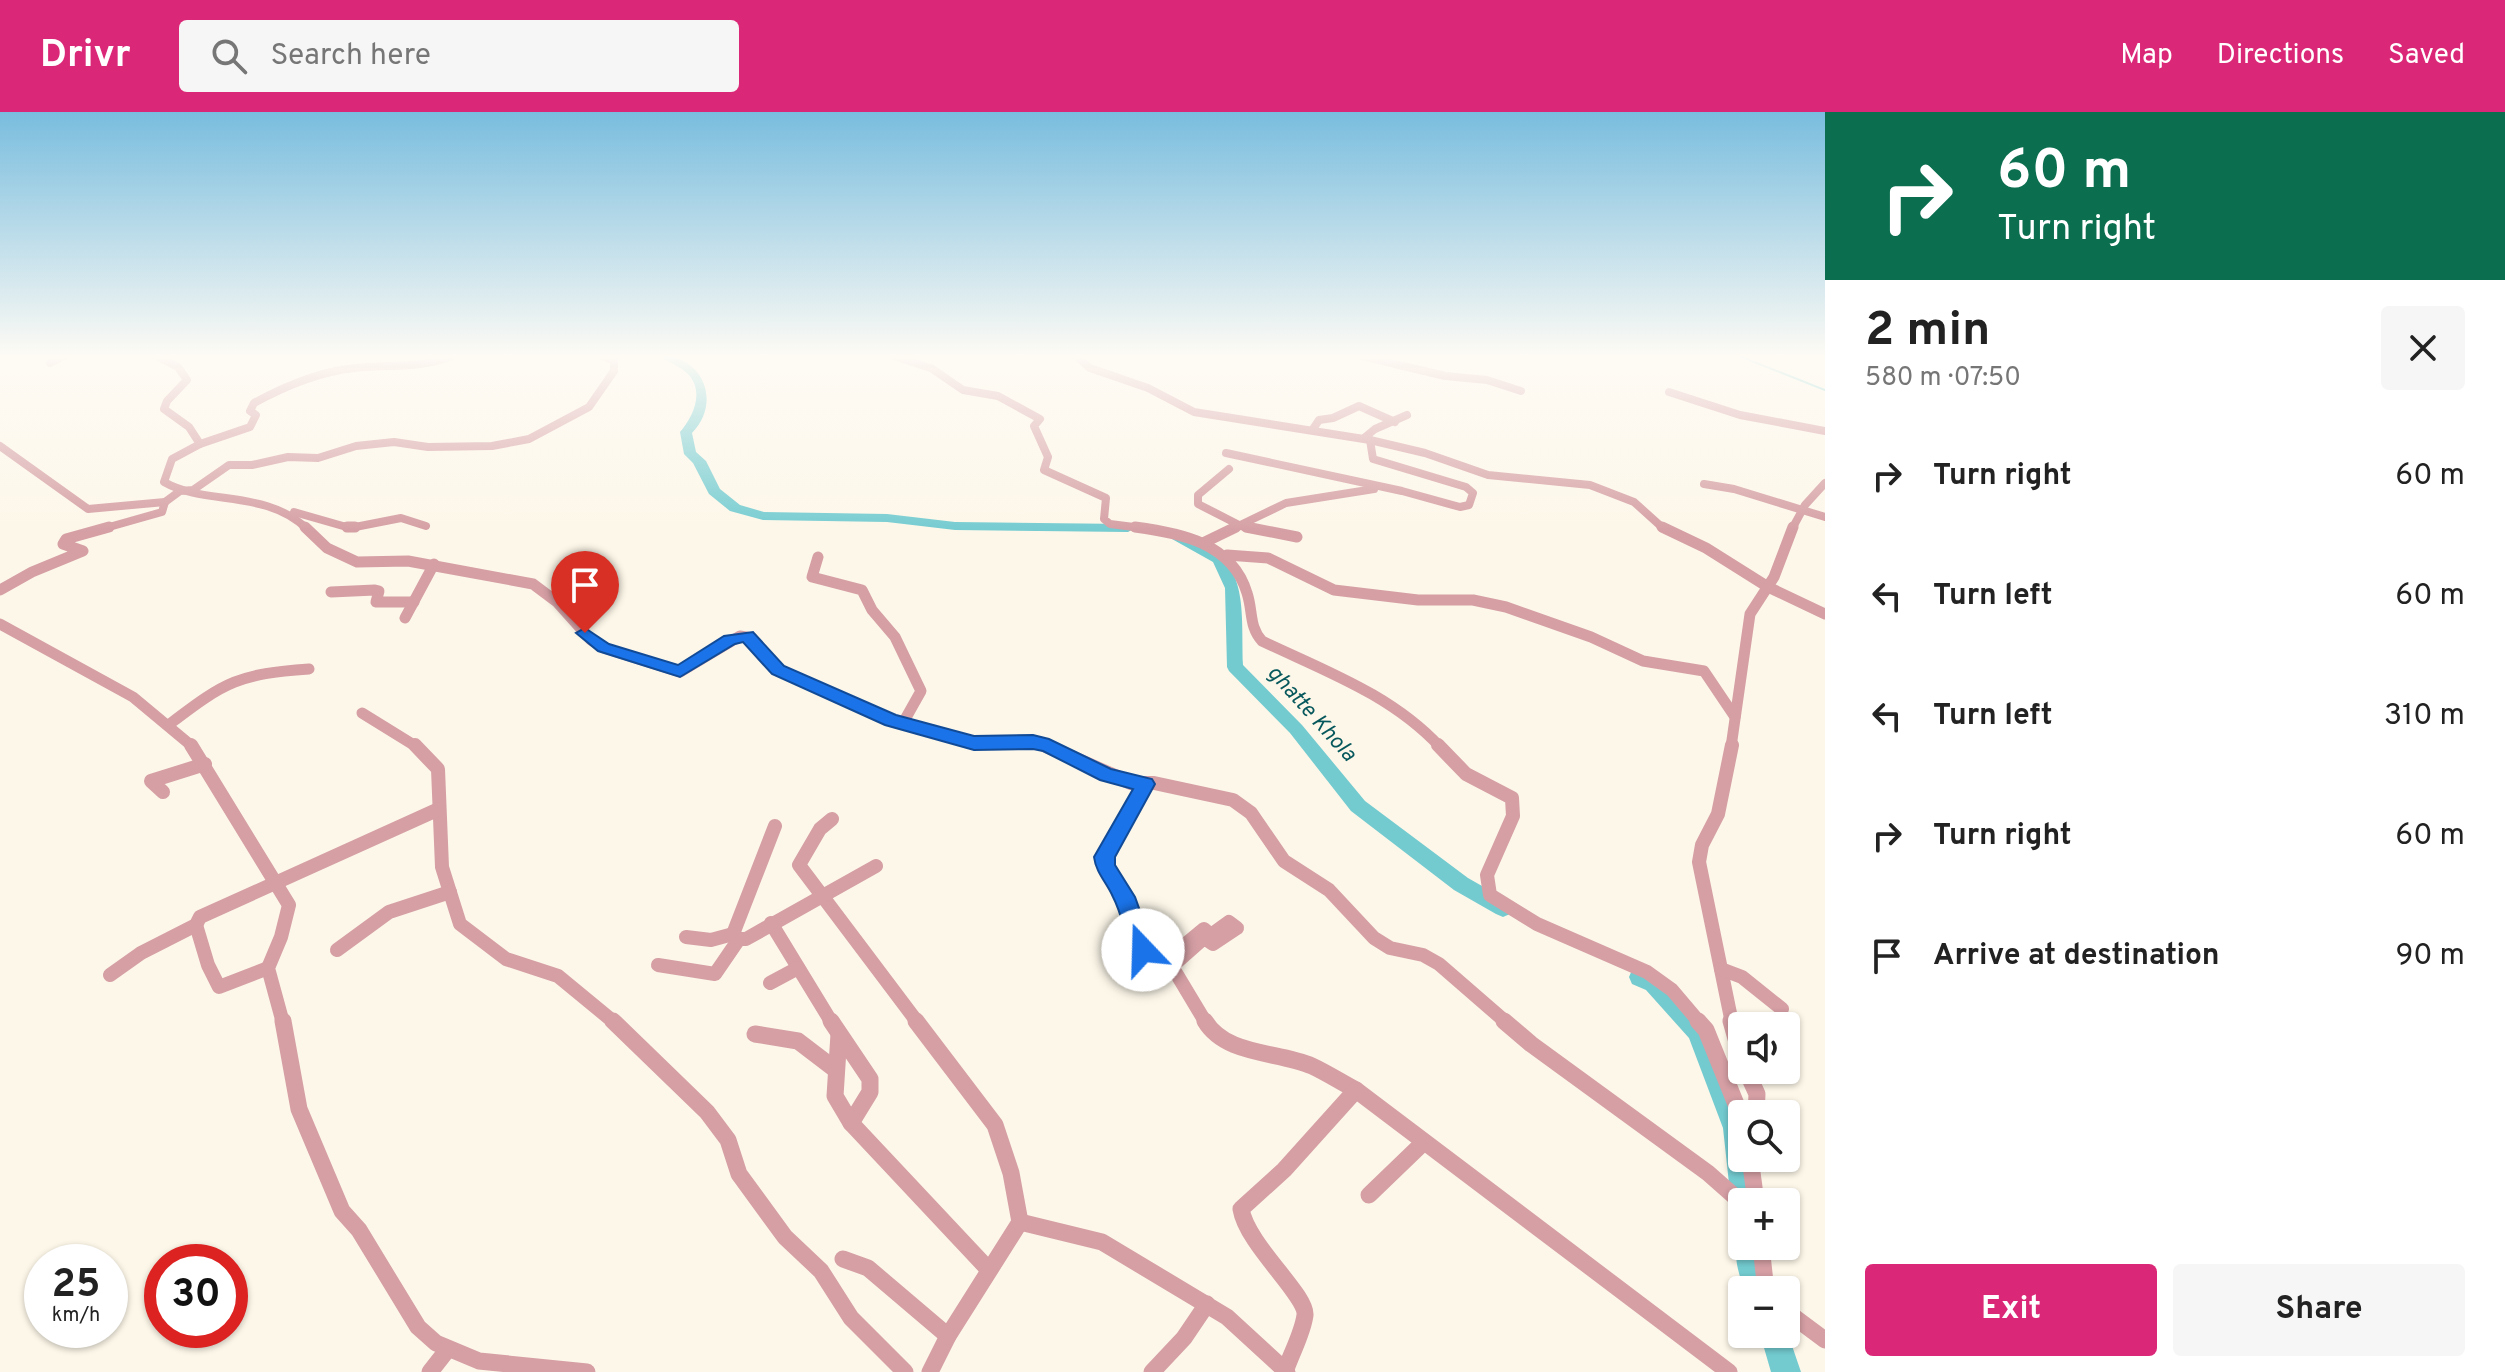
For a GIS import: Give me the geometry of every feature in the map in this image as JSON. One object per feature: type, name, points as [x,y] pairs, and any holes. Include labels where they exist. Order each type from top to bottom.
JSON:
[{"type":"street","points":[[172,415],[189,427],[200,444]]},
{"type":"street","points":[[256,415],[250,427],[200,444],[172,459],[164,482],[180,491],[242,498],[297,519],[327,548],[357,562],[367,564],[397,560],[434,564],[533,584],[557,602],[591,640],[604,648],[637,656],[675,672],[696,663],[729,640],[747,636],[752,638],[769,663],[792,678],[903,723],[974,743],[1041,744],[1107,775],[1233,800],[1244,807],[1284,861],[1329,890],[1374,938],[1390,948],[1423,955],[1439,964],[1541,1052],[1728,1191]]},
{"type":"street","points":[[0,446],[21,463],[63,487],[88,509],[165,502],[180,491],[193,490],[229,465],[252,465],[288,457],[318,458],[356,446],[394,442],[428,447],[492,446],[529,439],[574,415]]},
{"type":"street","points":[[1037,415],[1040,419],[1034,426],[1048,457],[1044,470],[1106,498],[1104,519],[1110,524],[1179,534],[1227,555],[1268,558],[1334,590],[1418,600],[1473,600],[1506,607],[1591,637],[1643,661],[1704,671],[1735,717]]},
{"type":"street","points":[[1214,415],[1367,439],[1425,453],[1488,475],[1590,485],[1634,502],[1666,531],[1706,548],[1768,587],[1825,614]]},
{"type":"street","points":[[1313,429],[1319,420],[1340,415]]},
{"type":"street","points":[[1379,415],[1395,422]]},
{"type":"street","points":[[1367,439],[1375,429],[1407,415]]},
{"type":"street","points":[[1739,415],[1825,431]]},
{"type":"street","points":[[1226,453],[1464,508],[1469,505],[1473,493],[1466,487],[1373,459],[1367,439]]},
{"type":"street","points":[[1229,469],[1198,495],[1198,504],[1241,526],[1297,537]]},
{"type":"street","points":[[1730,1012],[1699,862],[1702,845],[1718,814],[1727,777],[1750,614],[1768,587],[1799,509],[1825,483]]},
{"type":"street","points":[[1704,484],[1734,489],[1825,517]]},
{"type":"street","points":[[1203,543],[1286,503],[1379,487]]},
{"type":"street","points":[[0,590],[32,572],[83,551],[63,544],[66,539],[152,516],[162,512],[165,502]]},
{"type":"street","points":[[267,507],[350,528],[401,518],[426,526]]},
{"type":"street","points":[[1227,555],[1240,573],[1248,597],[1251,628],[1262,641],[1382,698],[1421,726],[1466,774],[1512,798],[1513,816],[1487,875],[1490,895],[1537,924],[1647,972],[1672,990],[1706,1030],[1734,1100]]},
{"type":"street","points":[[818,557],[812,577],[862,590],[872,610],[895,637],[921,691],[903,723]]},
{"type":"street","points":[[405,618],[434,564]]},
{"type":"street","points":[[331,592],[375,590],[379,591],[376,602],[414,602]]},
{"type":"street","points":[[0,624],[79,665],[171,723],[184,735],[277,880],[289,905],[281,937],[268,968],[283,1022],[299,1109],[325,1164],[342,1211],[359,1230],[418,1327],[448,1349],[479,1361],[587,1372]]},
{"type":"street","points":[[171,723],[232,681],[278,671],[309,669]]},
{"type":"street","points":[[362,713],[381,726],[401,733],[434,764],[440,775],[442,867],[460,924],[506,959],[558,976],[609,1017],[707,1112],[728,1140],[739,1174],[785,1237],[821,1271],[851,1318],[905,1372]]},
{"type":"street","points":[[163,792],[151,781],[205,764]]},
{"type":"street","points":[[1145,784],[1105,857],[1105,866],[1124,897],[1136,938],[1143,950],[1167,965],[1209,1028],[1258,1054],[1310,1065],[1356,1090],[1729,1372]]},
{"type":"street","points":[[110,975],[141,953],[196,925],[200,917],[439,809]]},
{"type":"street","points":[[832,819],[820,829],[799,865],[968,1094],[995,1125],[1005,1147],[1020,1222],[948,1336],[930,1372]]},
{"type":"street","points":[[658,965],[715,974],[719,972],[736,936],[775,826]]},
{"type":"street","points":[[686,937],[711,940],[736,936],[746,939],[821,894],[876,866]]},
{"type":"street","points":[[337,950],[389,910],[414,900],[450,892]]},
{"type":"street","points":[[771,923],[870,1079],[870,1092],[851,1123]]},
{"type":"street","points":[[196,925],[214,982],[219,987],[268,968]]},
{"type":"street","points":[[770,983],[798,968]]},
{"type":"street","points":[[1721,969],[1742,977],[1782,1009]]},
{"type":"street","points":[[755,1034],[798,1041],[836,1070]]},
{"type":"street","points":[[839,1034],[836,1102],[851,1123],[989,1270]]},
{"type":"street","points":[[1020,1222],[1102,1242],[1227,1317],[1286,1371],[1305,1314],[1302,1301],[1250,1235],[1241,1220],[1241,1209],[1284,1170],[1356,1090]]},
{"type":"street","points":[[1369,1195],[1424,1142]]},
{"type":"street","points":[[843,1259],[868,1268],[948,1336]]},
{"type":"street","points":[[1152,1372],[1184,1338],[1207,1304]]},
{"type":"street","points":[[1800,1321],[1825,1340]]},
{"type":"street","points":[[430,1372],[448,1349]]},
{"type":"waterway","name":"ghatte Khola","points":[[698,415],[686,432],[690,454],[699,461],[714,491],[735,508],[763,516],[887,518],[955,526],[1128,528]]},
{"type":"waterway","name":"ghatte Khola","points":[[1177,536],[1219,559],[1233,588],[1235,667],[1296,729],[1358,806],[1461,884],[1503,908]]},
{"type":"waterway","name":"ghatte Khola","points":[[1640,977],[1654,983],[1698,1032],[1735,1128],[1742,1188]]},
{"type":"waterway","name":"ghatte Khola","points":[[1751,1260],[1753,1276]]},
{"type":"waterway","name":"ghatte Khola","points":[[1778,1348],[1786,1372]]},
{"type":"route","points":[[585,633],[604,648],[637,656],[675,672],[696,663],[729,640],[747,636],[778,670],[882,717],[974,743],[1033,742],[1049,746],[1107,775],[1145,784],[1105,857],[1105,866],[1124,897],[1136,938],[1143,950]]}]
